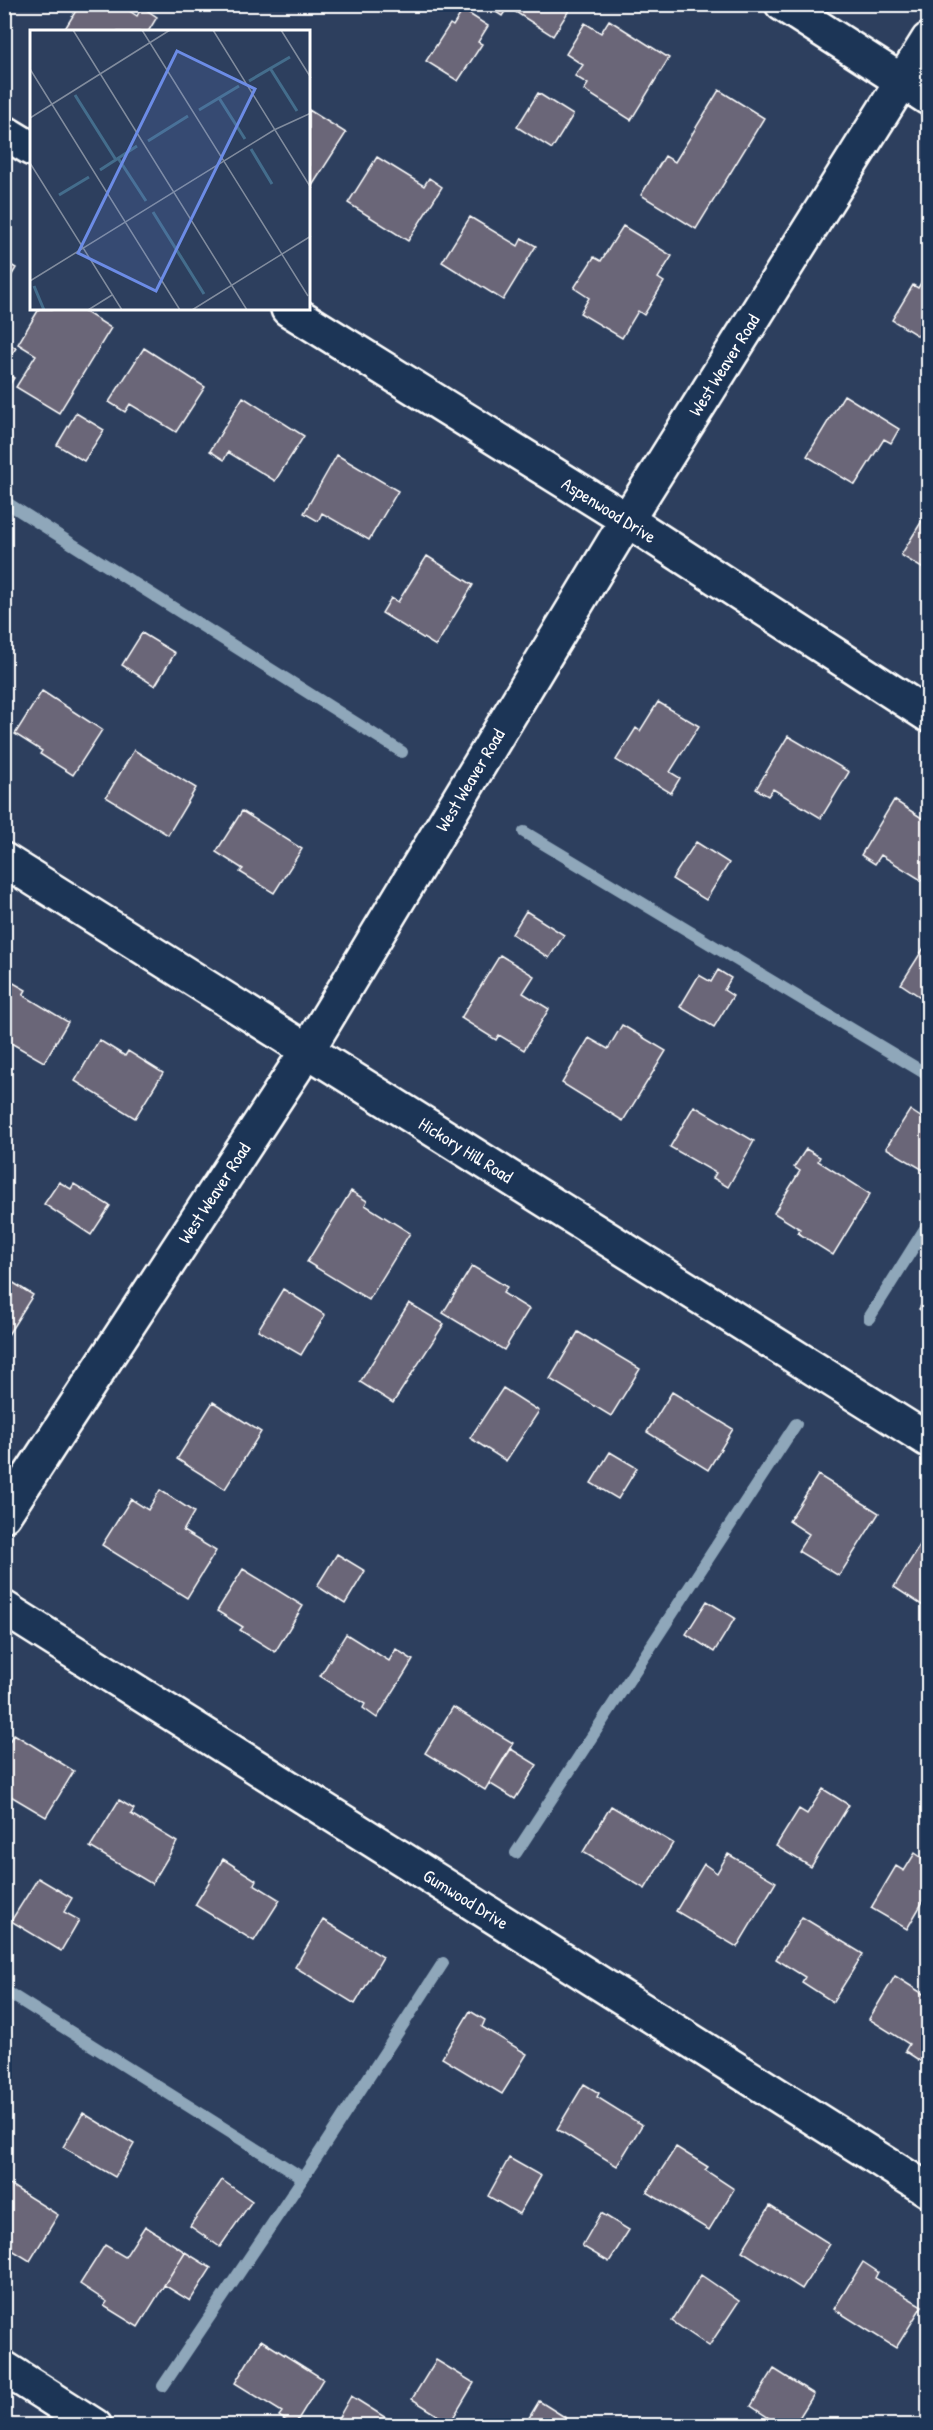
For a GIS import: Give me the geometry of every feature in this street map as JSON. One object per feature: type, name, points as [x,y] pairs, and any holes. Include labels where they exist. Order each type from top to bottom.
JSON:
[{"type":"street","points":[[782,4],[915,90]]},
{"type":"street","name":"West Weaver Road","points":[[4,1515],[307,1050],[627,520],[915,90],[928,40]]},
{"type":"street","points":[[4,132],[30,148]]},
{"type":"street","name":"Aspenwood Drive","points":[[290,310],[627,520],[928,715]]},
{"type":"street","name":"Hickory Hill Road","points":[[4,860],[928,1440]]},
{"type":"street","name":"Gumwood Drive","points":[[4,1608],[928,2190]]},
{"type":"street","points":[[4,2368],[95,2426]]},
{"type":"building","points":[[80,4],[119,4],[137,16],[142,7],[157,17],[149,30],[64,30]]},
{"type":"building","points":[[490,4],[573,4],[553,36],[508,7],[502,16],[488,7]]},
{"type":"building","points":[[463,10],[488,26],[478,42],[482,44],[458,81],[426,61],[450,24],[453,26]]},
{"type":"building","points":[[609,20],[669,58],[631,120],[584,90],[588,84],[575,76],[583,65],[566,54],[585,23],[601,33]]},
{"type":"building","points":[[719,90],[764,118],[696,229],[641,195],[665,156],[675,162]]},
{"type":"building","points":[[538,93],[573,115],[552,149],[517,127]]},
{"type":"building","points":[[310,111],[346,133],[310,189]]},
{"type":"building","points":[[377,157],[424,186],[429,178],[442,187],[408,241],[348,203]]},
{"type":"building","points":[[470,217],[518,246],[522,238],[536,246],[503,300],[442,262]]},
{"type":"building","points":[[623,226],[672,256],[658,278],[664,282],[644,315],[638,311],[622,338],[580,313],[589,298],[574,288],[594,257],[601,261]]},
{"type":"building","points":[[4,261],[16,268],[4,288]]},
{"type":"building","points":[[928,271],[928,342],[892,320],[913,285],[918,288]]},
{"type":"building","points":[[38,310],[83,310],[111,328],[59,413],[16,387],[36,355],[18,344]]},
{"type":"building","points":[[4,341],[16,348],[4,367]]},
{"type":"building","points":[[144,348],[205,387],[176,432],[130,404],[125,412],[109,402]]},
{"type":"building","points":[[4,372],[14,378],[4,393]]},
{"type":"building","points":[[844,395],[899,429],[891,443],[884,439],[855,485],[807,456]]},
{"type":"building","points":[[243,397],[304,436],[275,481],[228,452],[224,460],[210,451]]},
{"type":"building","points":[[76,413],[104,430],[84,461],[57,445]]},
{"type":"building","points":[[337,455],[398,491],[369,540],[322,513],[318,521],[304,513]]},
{"type":"building","points":[[928,511],[928,572],[901,555]]},
{"type":"building","points":[[427,556],[473,585],[436,646],[382,613],[391,598],[398,602]]},
{"type":"building","points":[[142,633],[175,653],[155,686],[122,665]]},
{"type":"building","points":[[42,691],[102,730],[73,775],[40,754],[42,751],[15,734]]},
{"type":"building","points":[[658,702],[699,726],[670,772],[680,778],[671,793],[616,760],[636,728],[640,731]]},
{"type":"building","points":[[788,736],[849,772],[821,818],[773,789],[768,796],[756,789]]},
{"type":"building","points":[[134,750],[196,788],[168,835],[106,797]]},
{"type":"building","points":[[894,800],[928,822],[928,880],[926,883],[881,855],[875,864],[861,855]]},
{"type":"building","points":[[242,811],[302,849],[274,893],[240,872],[243,869],[216,852]]},
{"type":"building","points":[[696,842],[729,863],[706,900],[672,879]]},
{"type":"building","points":[[526,911],[564,935],[549,958],[512,934]]},
{"type":"building","points":[[925,946],[928,948],[928,1002],[901,984]]},
{"type":"building","points":[[500,955],[534,976],[523,993],[549,1009],[524,1050],[499,1035],[496,1040],[461,1018]]},
{"type":"building","points":[[718,970],[731,978],[724,990],[733,996],[714,1027],[680,1007],[699,975],[711,982]]},
{"type":"building","points":[[10,981],[26,990],[23,995],[68,1022],[44,1062],[4,1039],[4,990]]},
{"type":"building","points":[[622,1025],[666,1051],[623,1121],[562,1083],[589,1038],[608,1049]]},
{"type":"building","points":[[99,1040],[125,1056],[128,1051],[163,1073],[135,1118],[75,1081]]},
{"type":"building","points":[[694,1106],[754,1141],[728,1187],[713,1178],[716,1173],[670,1147]]},
{"type":"building","points":[[910,1110],[928,1122],[928,1165],[925,1171],[886,1148]]},
{"type":"building","points":[[806,1149],[820,1157],[818,1161],[870,1194],[833,1255],[798,1233],[800,1229],[774,1213],[800,1171],[794,1167]]},
{"type":"building","points":[[59,1182],[71,1189],[74,1184],[110,1206],[91,1235],[44,1204]]},
{"type":"building","points":[[351,1191],[367,1201],[365,1205],[410,1233],[369,1300],[307,1262]]},
{"type":"building","points":[[472,1266],[507,1287],[503,1293],[529,1309],[504,1350],[443,1313]]},
{"type":"building","points":[[4,1277],[33,1295],[6,1338],[4,1337]]},
{"type":"building","points":[[283,1289],[325,1315],[301,1355],[258,1330]]},
{"type":"building","points":[[928,1294],[928,1315],[919,1309]]},
{"type":"building","points":[[409,1303],[444,1324],[393,1403],[360,1382]]},
{"type":"building","points":[[578,1332],[640,1369],[611,1416],[550,1379]]},
{"type":"building","points":[[503,1388],[539,1411],[506,1461],[470,1438]]},
{"type":"building","points":[[672,1392],[733,1429],[708,1470],[647,1432]]},
{"type":"building","points":[[213,1402],[261,1432],[225,1489],[177,1459]]},
{"type":"building","points":[[610,1452],[637,1468],[618,1499],[591,1483]]},
{"type":"building","points":[[818,1475],[879,1513],[839,1576],[798,1551],[809,1534],[789,1521]]},
{"type":"building","points":[[160,1490],[194,1512],[183,1531],[216,1551],[187,1598],[102,1545],[131,1499],[148,1510]]},
{"type":"building","points":[[923,1540],[928,1544],[928,1609],[894,1587]]},
{"type":"building","points":[[337,1554],[365,1571],[345,1604],[317,1586]]},
{"type":"building","points":[[243,1569],[303,1606],[275,1652],[240,1630],[243,1627],[217,1611]]},
{"type":"building","points":[[707,1601],[735,1618],[714,1652],[686,1634]]},
{"type":"building","points":[[346,1634],[389,1661],[396,1649],[413,1660],[377,1718],[363,1708],[365,1704],[320,1676]]},
{"type":"building","points":[[453,1707],[513,1743],[485,1790],[425,1753]]},
{"type":"building","points":[[14,1734],[74,1771],[46,1817],[4,1792],[4,1749]]},
{"type":"building","points":[[511,1749],[537,1765],[515,1799],[489,1783]]},
{"type":"building","points":[[823,1789],[849,1805],[811,1867],[776,1846],[799,1809],[807,1814]]},
{"type":"building","points":[[119,1800],[134,1809],[131,1814],[177,1842],[152,1884],[90,1847]]},
{"type":"building","points":[[611,1806],[673,1843],[645,1889],[583,1852]]},
{"type":"building","points":[[915,1853],[928,1862],[928,1893],[907,1929],[871,1908],[896,1866],[904,1871]]},
{"type":"building","points":[[728,1854],[776,1882],[737,1947],[676,1911],[704,1864],[717,1873]]},
{"type":"building","points":[[223,1859],[256,1880],[254,1884],[280,1900],[254,1941],[195,1905]]},
{"type":"building","points":[[38,1878],[72,1898],[64,1912],[79,1920],[61,1951],[11,1921]]},
{"type":"building","points":[[802,1917],[863,1954],[833,2002],[802,1982],[805,1977],[776,1959]]},
{"type":"building","points":[[323,1920],[383,1957],[355,2004],[295,1967]]},
{"type":"building","points":[[895,1976],[928,1997],[928,2066],[905,2051],[909,2044],[869,2019]]},
{"type":"building","points":[[470,2011],[485,2020],[482,2027],[527,2054],[502,2094],[442,2058]]},
{"type":"building","points":[[584,2084],[599,2093],[597,2097],[642,2125],[617,2166],[557,2129]]},
{"type":"building","points":[[83,2113],[134,2144],[115,2177],[63,2147]]},
{"type":"building","points":[[676,2147],[708,2167],[705,2170],[734,2189],[709,2230],[647,2192]]},
{"type":"building","points":[[509,2158],[541,2176],[519,2214],[488,2196]]},
{"type":"building","points":[[222,2180],[252,2201],[220,2247],[190,2226]]},
{"type":"building","points":[[4,2181],[58,2215],[30,2261],[4,2245]]},
{"type":"building","points":[[770,2206],[830,2244],[802,2289],[742,2251]]},
{"type":"building","points":[[601,2213],[629,2230],[609,2262],[582,2246]]},
{"type":"building","points":[[145,2226],[185,2252],[138,2327],[104,2306],[107,2302],[80,2284],[105,2245],[125,2257]]},
{"type":"building","points":[[185,2252],[211,2268],[190,2301],[164,2285]]},
{"type":"building","points":[[863,2262],[878,2272],[875,2278],[922,2306],[896,2348],[834,2309]]},
{"type":"building","points":[[701,2275],[739,2301],[709,2346],[672,2321]]},
{"type":"building","points":[[261,2340],[323,2379],[294,2426],[279,2416],[282,2412],[235,2383]]},
{"type":"building","points":[[436,2360],[474,2383],[450,2423],[412,2399]]},
{"type":"building","points":[[774,2369],[814,2394],[794,2426],[781,2426],[751,2406]]},
{"type":"building","points":[[351,2396],[399,2426],[334,2426]]},
{"type":"building","points":[[539,2401],[579,2426],[524,2426]]},
{"type":"waterway","points":[[4,501],[402,752]]},
{"type":"waterway","points":[[524,832],[928,1075]]},
{"type":"waterway","points":[[869,1318],[928,1224]]},
{"type":"waterway","points":[[516,1853],[796,1424]]},
{"type":"waterway","points":[[163,2386],[303,2178],[443,1963]]},
{"type":"waterway","points":[[4,1990],[303,2178]]}]
